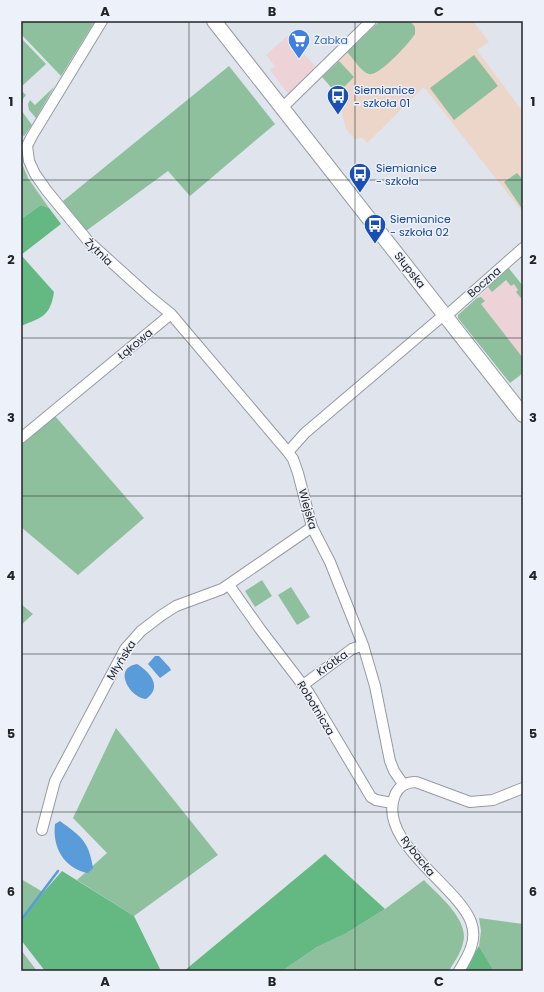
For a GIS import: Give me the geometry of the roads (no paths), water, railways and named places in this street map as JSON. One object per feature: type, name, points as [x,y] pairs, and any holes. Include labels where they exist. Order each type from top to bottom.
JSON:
[{"type":"main road","name":"Słupska","points":[[214,21],[523,414]]},
{"type":"street","name":"Żytnia","points":[[102,21],[24,145],[29,161],[35,174],[76,228],[112,264],[171,314],[288,452]]},
{"type":"street","points":[[282,108],[371,21]]},
{"type":"street","name":"Boczna","points":[[446,316],[523,248]]},
{"type":"street","name":"Łąkowa","points":[[21,438],[171,314]]},
{"type":"street","points":[[288,452],[305,433],[439,319],[446,316]]},
{"type":"street","name":"Wiejska","points":[[288,452],[293,459],[298,473],[312,527],[330,562],[363,644],[375,686],[390,761],[394,771],[403,784]]},
{"type":"street","name":"Młyńska","points":[[42,830],[55,780],[128,644],[141,631],[176,606],[229,585],[312,527]]},
{"type":"street","name":"Robotnicza","points":[[229,585],[260,629],[303,685],[371,797],[376,800],[392,803]]},
{"type":"street","name":"Krótka","points":[[303,685],[352,650],[363,644]]},
{"type":"street","points":[[392,803],[398,789],[403,784],[416,782],[470,802],[493,800],[523,788]]},
{"type":"street","name":"Rybacka","points":[[392,803],[394,821],[407,844],[427,870],[462,908],[471,922],[473,942],[460,971]]},
{"type":"water","points":[[155,656],[159,656],[171,670],[160,678],[148,664]]},
{"type":"water","points":[[137,664],[150,675],[153,680],[154,690],[146,699],[134,694],[126,683],[126,671],[130,667]]},
{"type":"water","points":[[60,821],[74,831],[87,846],[93,868],[88,873],[73,867],[62,856],[58,849],[55,824]]},
{"type":"waterway","points":[[21,920],[58,871]]},
{"type":"place","name":"Żabka","points":[[299,60]]},
{"type":"place","name":"Siemianice - szkoła 01","points":[[338,116]]},
{"type":"place","name":"Siemianice - szkoła","points":[[360,194]]},
{"type":"place","name":"Siemianice - szkoła 02","points":[[375,244]]}]
